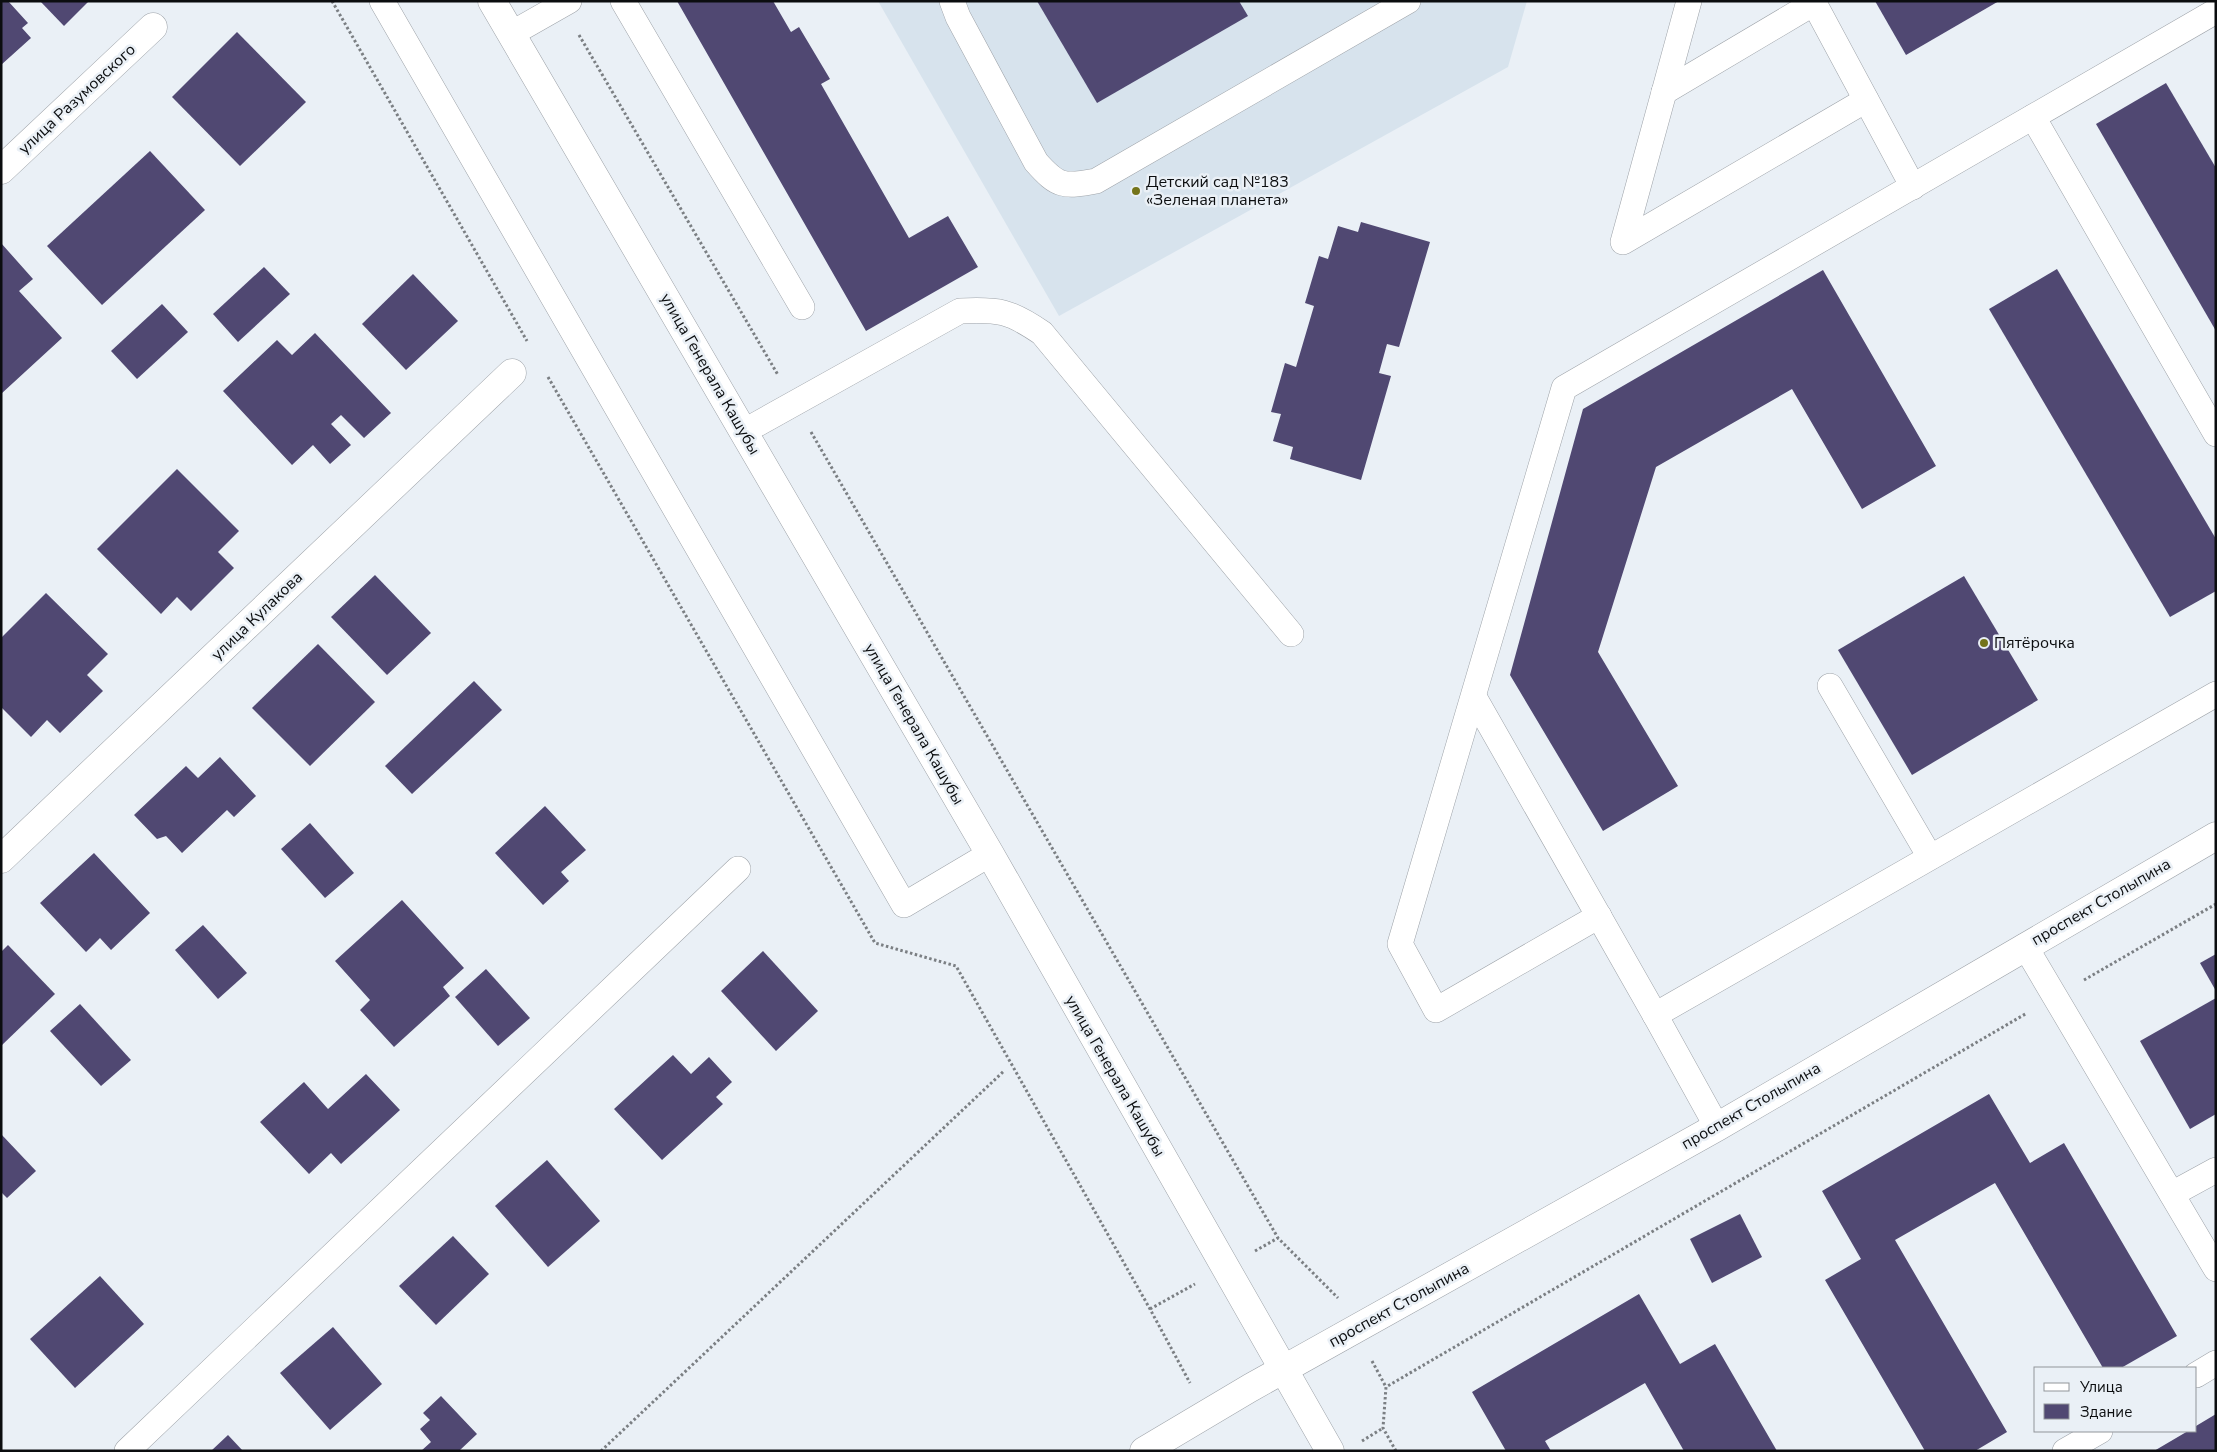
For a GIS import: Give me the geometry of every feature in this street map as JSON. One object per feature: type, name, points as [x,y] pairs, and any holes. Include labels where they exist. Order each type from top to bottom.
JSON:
[{"type":"street","name":"улица Генерала Кашубы","points":[[492,1],[990,854],[1330,1451]]},
{"type":"street","name":"улица Разумовского","points":[[1,170],[153,27]]},
{"type":"street","name":"улица Кулакова","points":[[1,859],[512,373]]},
{"type":"street","name":"проспект Столыпина","points":[[1144,1451],[1283,1370],[1717,1127],[2216,836]]},
{"type":"lane","points":[[382,1],[904,905],[990,854]]},
{"type":"lane","points":[[623,1],[802,307]]},
{"type":"lane","points":[[952,1],[958,17],[1036,162],[1051,180],[1072,186],[1096,181],[1408,1]]},
{"type":"lane","points":[[1689,1],[1623,242],[1866,100]]},
{"type":"lane","points":[[1664,92],[1813,2],[1913,186]]},
{"type":"lane","points":[[511,34],[565,3]]},
{"type":"lane","points":[[1599,916],[1436,1010],[1400,944],[1564,388],[2216,11]]},
{"type":"lane","points":[[2033,116],[2216,434]]},
{"type":"lane","points":[[743,432],[960,311],[990,309],[1018,317],[1042,333],[1291,634]]},
{"type":"lane","points":[[1830,686],[1930,857]]},
{"type":"lane","points":[[1655,1016],[2216,694]]},
{"type":"lane","points":[[1474,698],[1717,1127]]},
{"type":"lane","points":[[127,1451],[738,869]]},
{"type":"lane","points":[[2025,946],[2216,1269]]},
{"type":"lane","points":[[2172,1194],[2216,1170]]},
{"type":"lane","points":[[2197,1374],[2216,1363]]},
{"type":"lane","points":[[2065,1451],[2098,1432]]},
{"type":"path","points":[[565,3],[794,403],[1278,1238],[1336,1296],[1386,1387],[1383,1428],[1396,1451]]},
{"type":"path","points":[[1386,1387],[2216,904]]},
{"type":"path","points":[[601,1451],[1004,1071]]},
{"type":"shaded area","name":"Детский сад №183 «Зеленая планета»","points":[[878,1],[1527,1],[1508,67],[1059,316]]},
{"type":"building","points":[[1,1],[8,1],[28,23],[22,28],[31,38],[1,65]]},
{"type":"building","points":[[40,1],[89,1],[64,26]]},
{"type":"building","points":[[677,1],[773,1],[791,32],[799,27],[830,79],[821,84],[909,238],[948,216],[978,267],[866,331]]},
{"type":"building","points":[[1037,1],[1239,1],[1248,16],[1097,103]]},
{"type":"building","points":[[1875,1],[1999,1],[1906,55]]},
{"type":"building","points":[[237,32],[306,102],[240,166],[172,97]]},
{"type":"building","points":[[2166,83],[2216,168],[2216,331],[2096,124]]},
{"type":"building","points":[[150,151],[205,210],[102,305],[47,246]]},
{"type":"building","points":[[1361,222],[1430,242],[1399,347],[1387,344],[1379,373],[1391,376],[1361,480],[1290,459],[1293,447],[1273,441],[1281,414],[1271,412],[1285,363],[1296,367],[1314,306],[1305,303],[1319,256],[1328,259],[1338,226],[1358,232]]},
{"type":"building","points":[[1,243],[33,279],[19,291],[62,338],[1,394]]},
{"type":"building","points":[[264,267],[290,294],[238,342],[213,314]]},
{"type":"building","points":[[2057,269],[2216,539],[2216,591],[2170,617],[1989,309]]},
{"type":"building","points":[[1823,270],[1936,466],[1862,509],[1792,389],[1656,467],[1598,652],[1678,786],[1603,831],[1510,675],[1583,409]]},
{"type":"building","points":[[413,274],[458,321],[406,370],[362,324]]},
{"type":"building","points":[[162,304],[188,332],[137,379],[111,351]]},
{"type":"building","points":[[315,333],[391,413],[364,438],[341,415],[331,424],[351,445],[330,464],[313,445],[292,465],[223,391],[277,340],[292,355]]},
{"type":"building","points":[[177,469],[239,531],[218,552],[234,568],[191,611],[177,597],[161,614],[97,549]]},
{"type":"building","points":[[375,575],[431,633],[387,675],[331,617]]},
{"type":"building","points":[[1964,576],[2038,700],[1912,775],[1838,650]]},
{"type":"building","points":[[46,593],[108,654],[87,675],[103,691],[60,733],[47,720],[31,737],[1,707],[1,638]]},
{"type":"building","points":[[318,644],[375,702],[310,766],[252,708]]},
{"type":"building","points":[[474,681],[502,710],[412,794],[385,766]]},
{"type":"building","points":[[220,757],[256,796],[234,817],[227,810],[182,853],[166,836],[157,839],[134,815],[186,766],[198,778]]},
{"type":"building","points":[[545,806],[586,850],[561,872],[569,881],[543,905],[495,853]]},
{"type":"building","points":[[310,823],[354,873],[325,898],[281,849]]},
{"type":"building","points":[[94,853],[150,913],[111,950],[100,938],[86,952],[40,903]]},
{"type":"building","points":[[402,900],[464,968],[443,987],[450,996],[394,1047],[360,1010],[370,1000],[335,961]]},
{"type":"building","points":[[203,925],[247,973],[218,999],[175,950]]},
{"type":"building","points":[[8,945],[55,994],[1,1046],[1,952]]},
{"type":"building","points":[[763,951],[818,1011],[776,1051],[721,991]]},
{"type":"building","points":[[2216,954],[2216,991],[2200,963]]},
{"type":"building","points":[[486,969],[530,1018],[498,1046],[455,997]]},
{"type":"building","points":[[2216,998],[2216,1114],[2190,1129],[2140,1041]]},
{"type":"building","points":[[80,1004],[131,1060],[101,1086],[50,1031]]},
{"type":"building","points":[[673,1055],[691,1074],[709,1057],[732,1082],[716,1097],[723,1104],[662,1160],[614,1109]]},
{"type":"building","points":[[366,1074],[400,1110],[341,1164],[331,1153],[309,1174],[260,1122],[304,1082],[328,1109]]},
{"type":"building","points":[[1989,1094],[2030,1163],[2064,1143],[2177,1336],[2123,1367],[2102,1367],[1995,1183],[1895,1240],[2007,1432],[1975,1451],[1925,1451],[1825,1280],[1861,1259],[1822,1191]]},
{"type":"building","points":[[1,1134],[36,1171],[7,1198],[1,1192]]},
{"type":"building","points":[[547,1160],[600,1221],[548,1267],[495,1206]]},
{"type":"building","points":[[1740,1214],[1762,1257],[1712,1283],[1690,1239]]},
{"type":"building","points":[[453,1236],[489,1274],[436,1325],[399,1286]]},
{"type":"building","points":[[100,1276],[144,1324],[75,1388],[30,1339]]},
{"type":"building","points":[[1639,1294],[1680,1364],[1715,1344],[1777,1451],[1684,1451],[1645,1383],[1545,1441],[1551,1451],[1506,1451],[1472,1392]]},
{"type":"building","points":[[333,1327],[382,1384],[330,1430],[280,1373]]},
{"type":"building","points":[[441,1396],[477,1434],[459,1451],[421,1451],[431,1442],[420,1429],[430,1420],[423,1413]]},
{"type":"building","points":[[2216,1414],[2216,1451],[2154,1451],[2186,1432],[2197,1432],[2197,1425]]},
{"type":"building","points":[[228,1435],[243,1451],[211,1451]]},
{"type":"place","name":"Детский сад №183 «Зеленая планета»","points":[[1136,191]]},
{"type":"place","name":"Пятёрочка","points":[[1984,643]]}]
